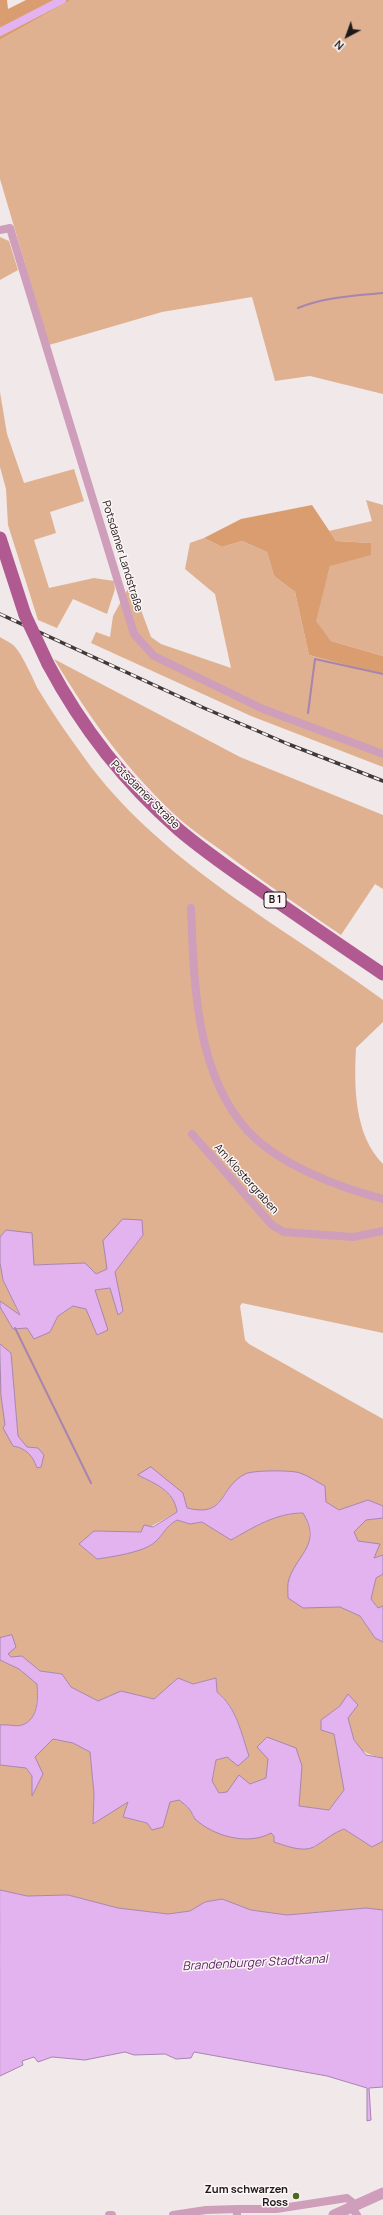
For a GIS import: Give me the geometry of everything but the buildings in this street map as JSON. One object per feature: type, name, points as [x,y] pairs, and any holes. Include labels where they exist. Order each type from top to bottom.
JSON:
[{"type":"main road","name":"Potsdamer Straße","points":[[0,538],[25,615],[48,664],[65,696],[109,759],[144,797],[178,829],[215,858],[383,974]]},
{"type":"street","name":"Potsdamer Landstraße","points":[[0,230],[10,228],[134,634],[154,656],[263,709],[383,754]]},
{"type":"street","points":[[191,908],[201,1022],[212,1068],[217,1082],[231,1108],[247,1130],[282,1158],[324,1180],[383,1199]]},
{"type":"street","name":"Am Klostergraben","points":[[192,1134],[272,1225],[284,1232],[353,1237],[383,1231]]},
{"type":"street","points":[[334,2215],[355,2211],[383,2193]]},
{"type":"street","points":[[173,2215],[206,2210],[237,2212],[347,2198],[355,2211]]},
{"type":"shaded area","points":[[0,0],[7,0],[8,9],[26,0],[71,0],[0,40]]},
{"type":"shaded area","points":[[71,0],[383,0],[383,394],[310,376],[275,381],[252,297],[162,312],[49,345],[0,179],[0,40]]},
{"type":"shaded area","points":[[0,237],[9,241],[18,270],[0,280]]},
{"type":"shaded area","points":[[0,392],[7,434],[24,483],[74,469],[84,501],[50,512],[56,533],[34,540],[49,588],[94,578],[114,581],[115,589],[107,614],[73,599],[57,628],[38,620],[8,525],[6,489],[0,467]]},
{"type":"shaded area","points":[[366,500],[383,505],[383,656],[331,641],[315,621],[330,566],[371,543],[336,541],[329,531],[372,521]]},
{"type":"shaded area","points":[[312,505],[336,541],[371,543],[371,555],[330,566],[316,621],[331,641],[383,656],[383,675],[309,655],[295,592],[274,576],[267,552],[242,541],[222,547],[204,538],[241,519]]},
{"type":"shaded area","points":[[204,538],[222,547],[242,541],[267,552],[274,576],[295,592],[309,655],[383,675],[383,767],[251,716],[91,643],[96,632],[110,637],[113,616],[131,583],[151,637],[161,644],[231,668],[215,594],[185,569],[190,543]]},
{"type":"shaded area","points":[[0,637],[12,644],[20,653],[44,699],[91,767],[122,803],[155,836],[191,866],[229,894],[383,1000],[383,1022],[356,1048],[355,1078],[361,1125],[373,1152],[383,1164],[383,1333],[242,1303],[240,1306],[245,1340],[249,1344],[383,1419],[383,1506],[368,1500],[339,1510],[326,1502],[228,1489],[220,1501],[212,1508],[207,1510],[195,1510],[187,1508],[185,1500],[158,1486],[172,1498],[177,1512],[141,1532],[94,1531],[79,1544],[97,1559],[111,1557],[144,1548],[155,1542],[169,1526],[177,1520],[190,1524],[202,1522],[231,1540],[274,1518],[284,1515],[303,1513],[308,1523],[310,1532],[309,1540],[304,1555],[289,1579],[326,1607],[340,1607],[360,1616],[375,1638],[383,1642],[383,1758],[367,1753],[361,1750],[358,1746],[352,1734],[348,1718],[357,1705],[348,1695],[340,1706],[321,1720],[334,1734],[344,1790],[329,1810],[299,1806],[300,1790],[268,1759],[266,1778],[227,1792],[219,1793],[212,1781],[216,1760],[227,1757],[249,1756],[234,1713],[224,1698],[217,1692],[216,1678],[193,1684],[178,1678],[154,1699],[121,1691],[98,1701],[71,1687],[62,1674],[40,1671],[22,1656],[11,1657],[8,1654],[12,1635],[0,1638],[0,1365],[1,1386],[7,1426],[13,1446],[18,1447],[28,1453],[37,1468],[38,1448],[27,1447],[18,1437],[11,1353],[0,1344],[0,1307],[13,1329],[27,1328],[50,1332],[58,1316],[73,1306],[86,1308],[97,1335],[107,1330],[95,1290],[110,1288],[118,1315],[115,1272],[143,1235],[107,1269],[96,1274],[85,1263],[34,1265],[6,1230],[0,1237]]},
{"type":"shaded area","points":[[54,659],[240,757],[383,815],[383,889],[375,884],[341,935],[283,895],[193,830],[163,804],[112,745],[82,703]]},
{"type":"shaded area","points":[[0,1263],[3,1280],[20,1316],[0,1301]]},
{"type":"shaded area","points":[[383,1518],[383,1555],[373,1558],[358,1541],[354,1532],[366,1520]]},
{"type":"shaded area","points":[[383,1574],[383,1606],[378,1608],[371,1599],[376,1578]]},
{"type":"shaded area","points":[[0,1660],[19,1669],[37,1684],[36,1708],[32,1718],[22,1725],[0,1725]]},
{"type":"shaded area","points":[[53,1739],[73,1743],[90,1752],[94,1794],[93,1823],[128,1802],[123,1817],[147,1823],[170,1802],[179,1799],[190,1810],[194,1818],[271,1833],[274,1836],[315,1847],[331,1834],[344,1829],[372,1847],[383,1841],[383,1910],[366,1908],[287,1915],[251,1910],[222,1899],[205,1902],[190,1911],[168,1914],[118,1908],[68,1895],[27,1896],[0,1890],[0,1765],[26,1768],[32,1776],[32,1794],[34,1757]]},
{"type":"water","points":[[123,1219],[142,1220],[143,1235],[115,1272],[123,1311],[118,1315],[110,1288],[95,1290],[108,1330],[97,1335],[86,1309],[73,1306],[58,1316],[50,1332],[34,1339],[27,1328],[13,1329],[0,1307],[0,1301],[20,1315],[3,1280],[0,1263],[0,1237],[6,1230],[32,1233],[34,1265],[85,1263],[96,1274],[107,1269],[103,1241]]},
{"type":"water","points":[[0,1344],[11,1353],[18,1436],[27,1447],[38,1448],[44,1455],[41,1467],[37,1468],[28,1453],[18,1447],[13,1446],[3,1428],[5,1425],[1,1396]]},
{"type":"water","points":[[151,1467],[183,1493],[187,1508],[200,1510],[209,1509],[216,1505],[236,1480],[245,1474],[272,1471],[296,1472],[310,1477],[325,1486],[326,1502],[339,1510],[368,1500],[383,1506],[383,1518],[366,1520],[354,1532],[358,1541],[380,1544],[374,1558],[383,1555],[383,1574],[376,1578],[371,1599],[378,1608],[383,1606],[383,1642],[375,1638],[360,1616],[340,1607],[303,1608],[288,1598],[289,1579],[309,1541],[310,1533],[303,1513],[284,1515],[274,1518],[231,1540],[202,1522],[190,1524],[177,1520],[169,1526],[155,1542],[144,1549],[128,1554],[97,1559],[79,1544],[94,1531],[141,1532],[144,1525],[153,1527],[177,1512],[175,1504],[168,1493],[157,1485],[138,1475]]},
{"type":"water","points":[[12,1635],[16,1647],[8,1654],[11,1657],[22,1656],[40,1671],[62,1674],[71,1687],[98,1701],[121,1691],[154,1699],[178,1678],[193,1684],[216,1678],[217,1692],[224,1698],[238,1721],[249,1756],[238,1766],[227,1757],[216,1760],[212,1781],[219,1793],[227,1792],[239,1775],[250,1784],[266,1778],[268,1759],[257,1747],[267,1737],[296,1748],[302,1766],[299,1806],[329,1810],[344,1790],[334,1734],[321,1730],[321,1720],[340,1706],[348,1694],[358,1705],[348,1718],[354,1740],[366,1755],[383,1758],[383,1841],[372,1847],[344,1829],[333,1834],[312,1848],[307,1849],[290,1847],[274,1842],[274,1836],[271,1833],[252,1839],[231,1837],[202,1825],[195,1819],[188,1807],[179,1800],[170,1802],[163,1827],[152,1830],[147,1823],[123,1817],[128,1802],[93,1824],[94,1794],[90,1752],[73,1743],[53,1739],[35,1757],[43,1774],[32,1796],[32,1776],[26,1768],[0,1765],[0,1725],[20,1726],[28,1722],[32,1718],[37,1702],[37,1684],[19,1669],[0,1660],[0,1638]]},
{"type":"water","name":"Brandenburger Stadtkanal","points":[[0,1890],[27,1896],[68,1895],[118,1908],[168,1914],[190,1911],[205,1902],[222,1899],[251,1910],[287,1915],[366,1908],[383,1910],[383,2087],[369,2088],[371,2120],[367,2121],[367,2088],[327,2076],[194,2052],[191,2058],[176,2059],[165,2054],[134,2055],[125,2052],[85,2060],[52,2057],[38,2062],[34,2057],[22,2061],[23,2065],[0,2076]]},
{"type":"waterway","points":[[0,32],[62,0]]},
{"type":"waterway","points":[[298,308],[329,299],[383,293]]},
{"type":"waterway","points":[[308,713],[315,659],[383,674]]},
{"type":"waterway","points":[[15,1328],[91,1483]]},
{"type":"railway","points":[[0,614],[204,708],[288,744],[383,781]]},
{"type":"place","name":"Zum schwarzen Ross","points":[[296,2196]]}]
